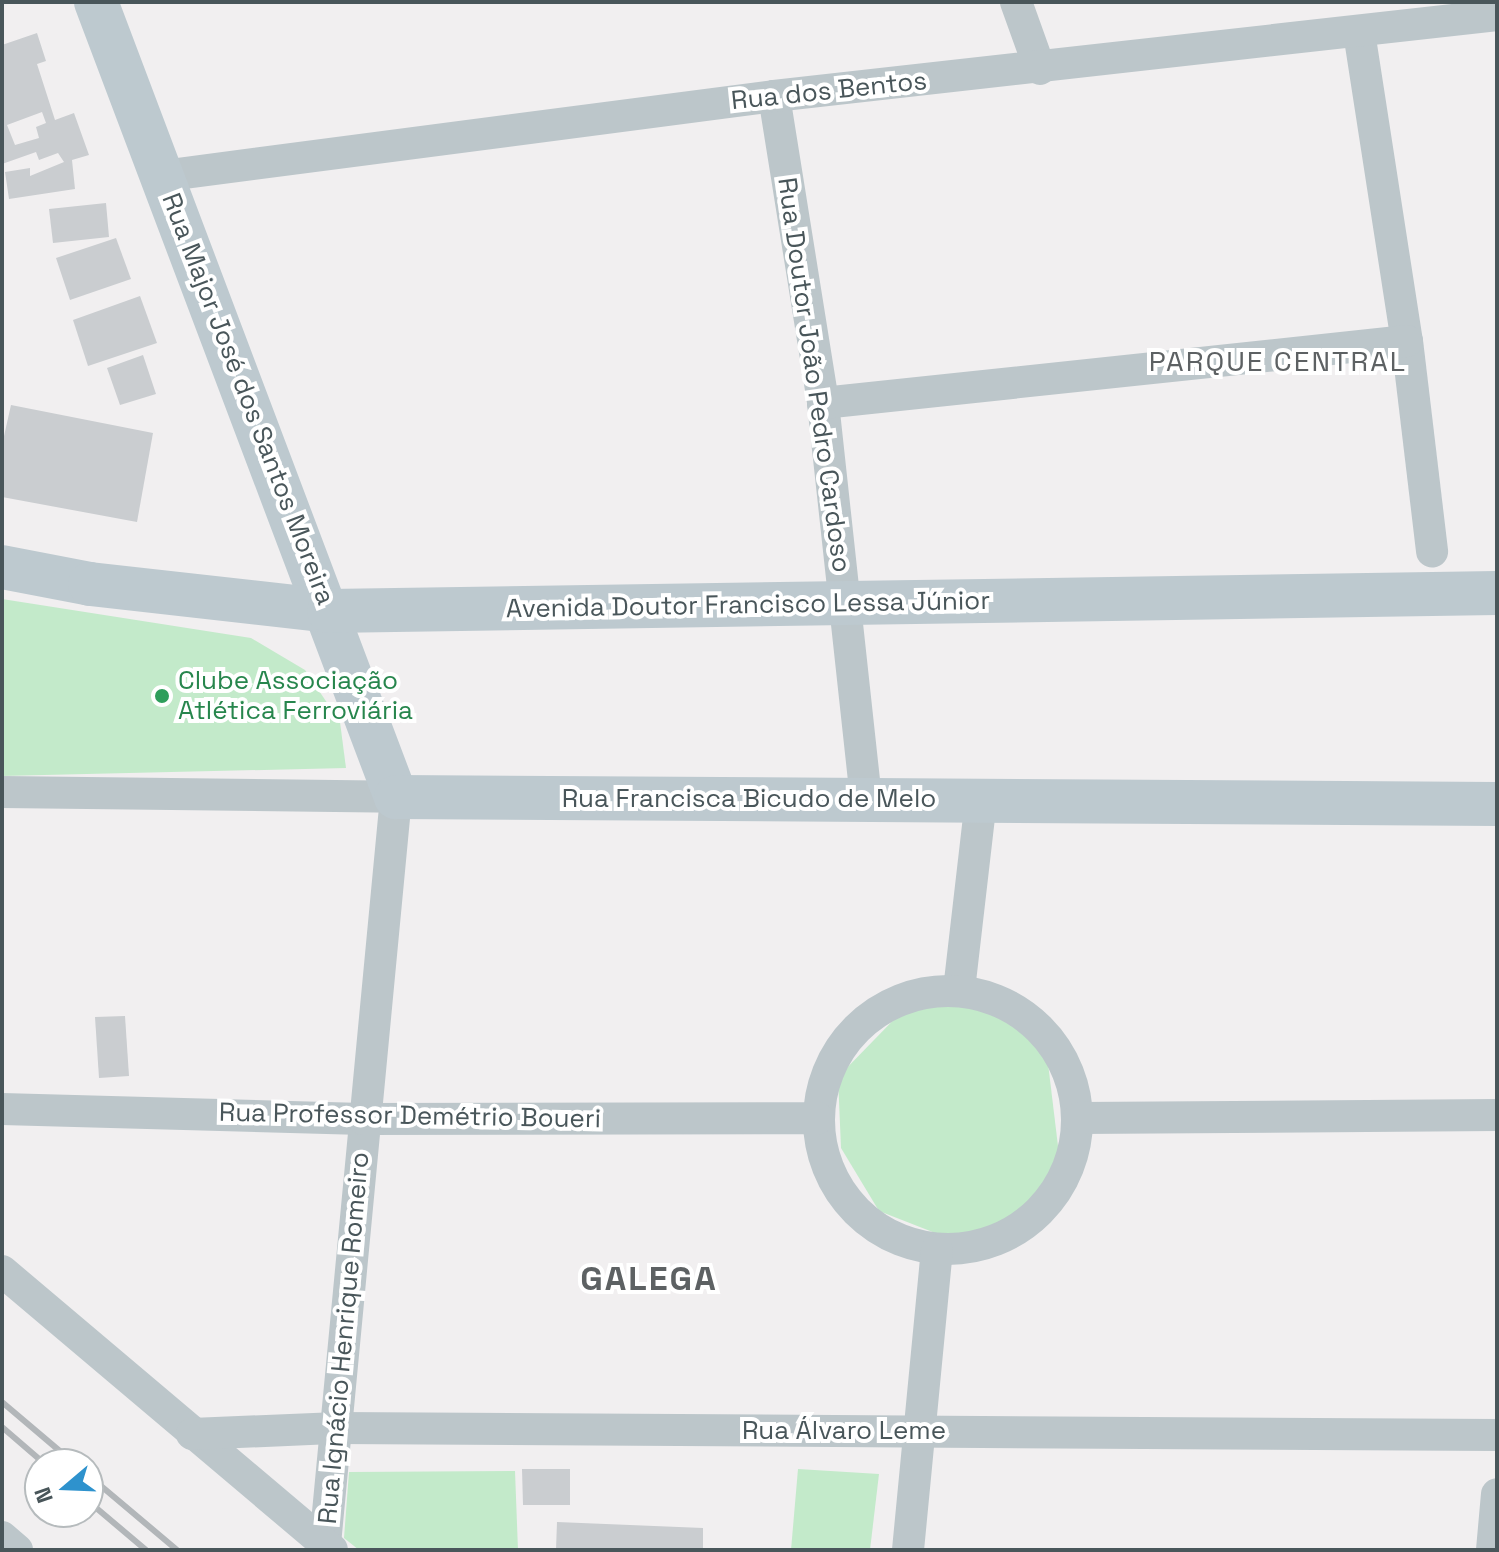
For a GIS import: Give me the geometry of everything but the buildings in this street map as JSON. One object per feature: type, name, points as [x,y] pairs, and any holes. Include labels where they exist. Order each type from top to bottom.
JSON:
[{"type":"street","name":"Rua Major José dos Santos Moreira","points":[[96,2],[329,611],[396,797]]},
{"type":"street","points":[[1016,2],[1040,69]]},
{"type":"street","name":"Rua dos Bentos","points":[[162,176],[774,96],[1040,69],[1497,15]]},
{"type":"street","points":[[1359,32],[1407,341],[1432,552]]},
{"type":"street","name":"Rua Doutor João Pedro Cardoso","points":[[774,96],[823,403],[866,798]]},
{"type":"street","points":[[823,403],[1407,341]]},
{"type":"street","name":"Avenida Doutor Francisco Lessa Júnior","points":[[2,567],[90,584],[329,611],[1497,593]]},
{"type":"street","name":"Rua Francisca Bicudo de Melo","points":[[2,792],[1497,804]]},
{"type":"street","name":"Rua Ignácio Henrique Romeiro","points":[[329,1547],[363,1119],[396,797]]},
{"type":"street","points":[[959,990],[981,801]]},
{"type":"street","points":[[959,990],[1005,1002],[1043,1031],[1069,1072],[1079,1118],[1068,1172],[1037,1216],[991,1244],[937,1250],[890,1237],[852,1207],[827,1165],[818,1118],[829,1066],[861,1023],[906,996],[959,990]]},
{"type":"street","name":"Rua Professor Demétrio Boueri","points":[[2,1109],[363,1119],[818,1118]]},
{"type":"street","points":[[1079,1118],[1497,1115]]},
{"type":"street","points":[[908,1550],[937,1250]]},
{"type":"street","points":[[2,1271],[329,1547]]},
{"type":"street","name":"Rua Álvaro Leme","points":[[192,1434],[338,1428],[1497,1435]]},
{"type":"street","points":[[1492,1550],[1497,1494]]},
{"type":"street","points":[[2,1537],[17,1550]]},
{"type":"green space","name":"Clube Associação Atlética Ferroviária","points":[[2,599],[251,638],[305,670],[340,722],[346,768],[2,776]]},
{"type":"green space","points":[[910,1003],[992,1008],[1047,1055],[1061,1171],[1006,1223],[948,1238],[879,1211],[841,1148],[838,1077]]},
{"type":"green space","points":[[798,1469],[879,1474],[870,1550],[791,1550]]},
{"type":"green space","points":[[515,1471],[518,1550],[359,1550],[344,1538],[349,1472]]},
{"type":"railway","points":[[2,1402],[56,1448]]},
{"type":"railway","points":[[2,1427],[26,1448]]},
{"type":"railway","points":[[104,1488],[177,1550]]},
{"type":"railway","points":[[104,1515],[146,1550]]},
{"type":"place","name":"Clube Associação Atlética Ferroviária","points":[[162,696]]},
{"type":"district","name":"PARQUE CENTRAL","points":[[1278,361]]},
{"type":"district","name":"GALEGA","points":[[649,1279]]}]
